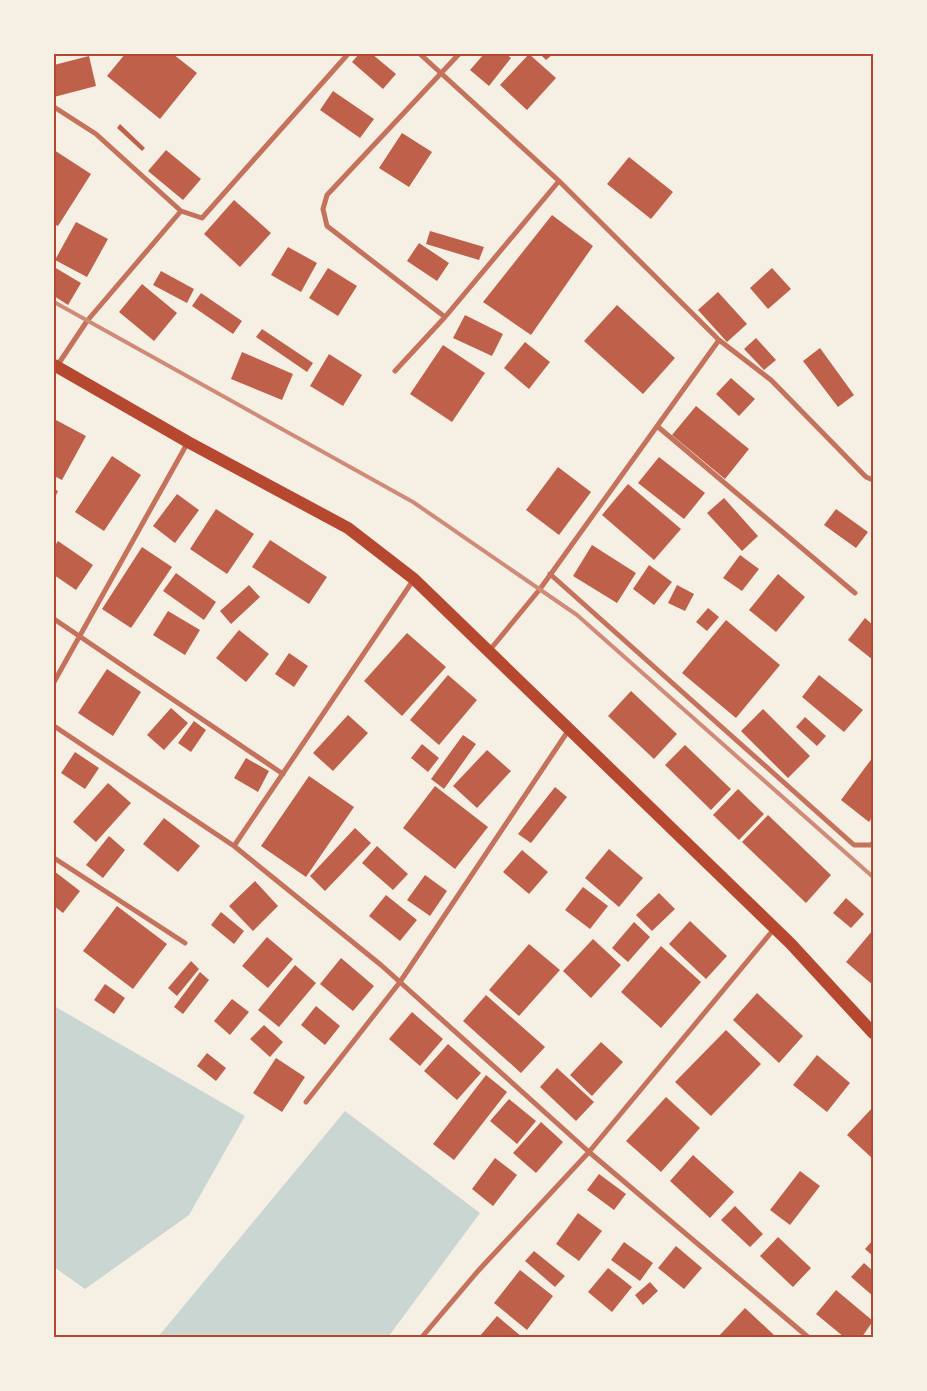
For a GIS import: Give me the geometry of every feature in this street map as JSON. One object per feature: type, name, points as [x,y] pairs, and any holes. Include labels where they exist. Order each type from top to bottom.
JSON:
[{"type":"main road","points":[[55,365],[188,442],[348,528],[414,579],[774,928],[873,1033]]},
{"type":"street","points":[[54,107],[96,134],[181,211],[202,218],[348,54]]},
{"type":"street","points":[[420,54],[559,181],[719,340],[771,380],[866,477],[873,480]]},
{"type":"street","points":[[445,317],[327,226],[323,209],[327,195],[459,54]]},
{"type":"street","points":[[395,370],[445,317],[559,181]]},
{"type":"street","points":[[55,365],[87,320],[181,211]]},
{"type":"street","points":[[488,651],[540,589],[719,340]]},
{"type":"street","points":[[657,426],[854,593]]},
{"type":"street","points":[[54,682],[188,442]]},
{"type":"street","points":[[550,574],[854,845],[871,845],[873,843]]},
{"type":"street","points":[[234,846],[414,579]]},
{"type":"street","points":[[54,619],[283,774]]},
{"type":"street","points":[[54,726],[234,846],[400,982],[589,1152],[808,1337]]},
{"type":"street","points":[[306,1102],[400,982],[569,729]]},
{"type":"street","points":[[54,858],[185,943]]},
{"type":"street","points":[[422,1337],[478,1271],[589,1152],[774,928]]},
{"type":"shaded area","points":[[54,1006],[245,1116],[189,1215],[85,1289],[54,1267]]},
{"type":"shaded area","points":[[345,1111],[480,1213],[388,1337],[158,1337]]},
{"type":"building","points":[[125,54],[173,54],[197,73],[160,119],[107,76]]},
{"type":"building","points":[[359,54],[372,54],[396,74],[383,89],[352,62]]},
{"type":"building","points":[[484,54],[506,54],[511,58],[489,86],[470,70]]},
{"type":"building","points":[[529,54],[556,78],[527,110],[500,85]]},
{"type":"building","points":[[540,54],[553,54],[546,60]]},
{"type":"building","points":[[89,56],[96,86],[54,97],[54,65]]},
{"type":"building","points":[[333,91],[374,119],[360,138],[320,110]]},
{"type":"building","points":[[120,124],[145,148],[142,151],[117,128]]},
{"type":"building","points":[[402,133],[432,152],[409,187],[379,168]]},
{"type":"building","points":[[54,150],[91,174],[58,226],[54,224]]},
{"type":"building","points":[[166,150],[201,179],[183,200],[148,171]]},
{"type":"building","points":[[629,157],[673,192],[651,219],[607,184]]},
{"type":"building","points":[[234,200],[271,233],[240,267],[204,234]]},
{"type":"building","points":[[552,215],[593,246],[531,335],[483,302]]},
{"type":"building","points":[[76,222],[108,239],[87,277],[55,260]]},
{"type":"building","points":[[430,231],[484,247],[479,260],[426,244]]},
{"type":"building","points":[[419,243],[449,263],[437,281],[407,261]]},
{"type":"building","points":[[288,247],[317,263],[301,292],[271,275]]},
{"type":"building","points":[[54,267],[81,283],[68,305],[54,296]]},
{"type":"building","points":[[328,268],[357,286],[338,316],[309,298]]},
{"type":"building","points":[[772,268],[791,289],[768,309],[750,288]]},
{"type":"building","points":[[161,271],[194,289],[187,303],[153,285]]},
{"type":"building","points":[[142,284],[177,313],[154,341],[119,312]]},
{"type":"building","points":[[718,292],[747,324],[727,342],[698,310]]},
{"type":"building","points":[[201,293],[242,321],[233,334],[192,306]]},
{"type":"building","points":[[617,305],[675,358],[643,394],[584,341]]},
{"type":"building","points":[[465,315],[503,334],[492,356],[453,338]]},
{"type":"building","points":[[262,329],[313,363],[307,372],[256,337]]},
{"type":"building","points":[[756,338],[776,360],[764,370],[744,349]]},
{"type":"building","points":[[525,342],[550,362],[529,389],[504,368]]},
{"type":"building","points":[[443,345],[485,373],[452,422],[410,394]]},
{"type":"building","points":[[820,348],[854,395],[838,407],[803,361]]},
{"type":"building","points":[[242,352],[293,374],[282,400],[231,379]]},
{"type":"building","points":[[329,354],[362,375],[343,406],[310,386]]},
{"type":"building","points":[[731,378],[755,399],[739,416],[716,394]]},
{"type":"building","points":[[696,406],[749,449],[725,479],[672,435]]},
{"type":"building","points":[[54,419],[86,436],[62,480],[54,476]]},
{"type":"building","points":[[112,456],[141,475],[104,531],[75,512]]},
{"type":"building","points":[[659,457],[705,493],[684,519],[638,483]]},
{"type":"building","points":[[558,467],[591,492],[559,535],[526,510]]},
{"type":"building","points":[[628,484],[681,529],[654,560],[602,515]]},
{"type":"building","points":[[54,489],[58,491],[54,500]]},
{"type":"building","points":[[177,494],[199,510],[175,543],[153,526]]},
{"type":"building","points":[[724,498],[758,536],[742,551],[707,513]]},
{"type":"building","points":[[216,509],[254,534],[227,574],[190,549]]},
{"type":"building","points":[[836,509],[868,532],[856,548],[824,525]]},
{"type":"building","points":[[270,540],[327,577],[309,604],[252,567]]},
{"type":"building","points":[[58,541],[93,565],[76,590],[54,575],[54,547]]},
{"type":"building","points":[[592,545],[636,573],[617,603],[573,576]]},
{"type":"building","points":[[142,547],[172,567],[131,628],[102,609]]},
{"type":"building","points":[[740,555],[759,569],[742,591],[723,578]]},
{"type":"building","points":[[649,565],[672,582],[654,605],[633,589]]},
{"type":"building","points":[[176,573],[216,602],[204,620],[163,591]]},
{"type":"building","points":[[778,574],[805,597],[776,632],[749,610]]},
{"type":"building","points":[[249,585],[260,597],[231,624],[220,611]]},
{"type":"building","points":[[677,585],[694,594],[685,611],[668,603]]},
{"type":"building","points":[[708,608],[719,617],[707,631],[696,622]]},
{"type":"building","points":[[168,611],[200,630],[185,655],[153,635]]},
{"type":"building","points":[[865,618],[873,625],[873,660],[848,640]]},
{"type":"building","points":[[726,620],[780,665],[736,718],[682,673]]},
{"type":"building","points":[[239,630],[269,654],[246,682],[216,658]]},
{"type":"building","points":[[407,633],[446,667],[402,716],[364,681]]},
{"type":"building","points":[[289,653],[308,666],[294,687],[275,674]]},
{"type":"building","points":[[107,669],[141,692],[113,736],[78,713]]},
{"type":"building","points":[[448,675],[477,700],[439,745],[410,720]]},
{"type":"building","points":[[819,675],[863,710],[844,732],[802,697]]},
{"type":"building","points":[[631,691],[677,734],[654,759],[608,716]]},
{"type":"building","points":[[171,708],[188,723],[164,750],[147,735]]},
{"type":"building","points":[[763,709],[810,756],[788,778],[741,731]]},
{"type":"building","points":[[348,715],[368,733],[333,771],[313,753]]},
{"type":"building","points":[[805,717],[826,736],[817,746],[796,727]]},
{"type":"building","points":[[194,721],[206,730],[191,752],[178,743]]},
{"type":"building","points":[[463,735],[476,744],[444,789],[431,779]]},
{"type":"building","points":[[422,744],[439,758],[428,772],[411,758]]},
{"type":"building","points":[[685,745],[731,789],[711,810],[665,765]]},
{"type":"building","points":[[487,750],[511,771],[477,808],[453,786]]},
{"type":"building","points":[[75,752],[99,768],[85,789],[61,773]]},
{"type":"building","points":[[873,757],[873,816],[869,822],[841,800]]},
{"type":"building","points":[[246,758],[269,771],[258,792],[234,778]]},
{"type":"building","points":[[309,776],[354,807],[306,877],[261,846]]},
{"type":"building","points":[[108,783],[131,803],[96,842],[73,822]]},
{"type":"building","points":[[435,786],[488,827],[455,869],[403,828]]},
{"type":"building","points":[[555,787],[567,797],[531,843],[518,834]]},
{"type":"building","points":[[738,789],[764,814],[739,840],[713,815]]},
{"type":"building","points":[[768,815],[831,875],[806,903],[742,842]]},
{"type":"building","points":[[164,818],[200,846],[178,872],[143,844]]},
{"type":"building","points":[[355,828],[371,843],[325,891],[310,876]]},
{"type":"building","points":[[109,836],[125,850],[103,878],[86,865]]},
{"type":"building","points":[[377,846],[408,874],[393,890],[362,863]]},
{"type":"building","points":[[609,849],[643,878],[619,907],[585,878]]},
{"type":"building","points":[[522,850],[548,872],[529,894],[503,872]]},
{"type":"building","points":[[54,871],[80,891],[63,913],[54,906]]},
{"type":"building","points":[[425,875],[447,891],[430,916],[407,900]]},
{"type":"building","points":[[255,881],[278,906],[253,931],[229,906]]},
{"type":"building","points":[[583,887],[608,906],[590,929],[565,910]]},
{"type":"building","points":[[659,893],[675,909],[652,931],[636,915]]},
{"type":"building","points":[[386,895],[417,920],[400,941],[369,916]]},
{"type":"building","points":[[846,898],[864,914],[851,928],[833,913]]},
{"type":"building","points":[[117,906],[167,944],[133,989],[83,951]]},
{"type":"building","points":[[221,912],[244,931],[234,944],[211,925]]},
{"type":"building","points":[[690,921],[727,956],[706,979],[669,944]]},
{"type":"building","points":[[634,922],[650,937],[628,962],[612,948]]},
{"type":"building","points":[[873,930],[873,985],[846,962]]},
{"type":"building","points":[[267,937],[293,959],[268,988],[242,966]]},
{"type":"building","points":[[593,939],[621,965],[591,998],[563,971]]},
{"type":"building","points":[[529,944],[560,970],[519,1016],[489,990]]},
{"type":"building","points":[[661,946],[701,982],[661,1028],[621,992]]},
{"type":"building","points":[[341,958],[374,986],[353,1011],[320,984]]},
{"type":"building","points":[[191,961],[199,969],[177,996],[168,988]]},
{"type":"building","points":[[295,965],[316,983],[279,1027],[258,1010]]},
{"type":"building","points":[[200,972],[209,980],[183,1014],[174,1007]]},
{"type":"building","points":[[105,984],[125,998],[114,1014],[94,1000]]},
{"type":"building","points":[[757,993],[803,1036],[779,1063],[733,1020]]},
{"type":"building","points":[[486,995],[545,1047],[521,1073],[463,1021]]},
{"type":"building","points":[[232,999],[249,1012],[230,1035],[214,1021]]},
{"type":"building","points":[[316,1006],[340,1026],[325,1045],[301,1025]]},
{"type":"building","points":[[412,1012],[443,1039],[420,1066],[389,1039]]},
{"type":"building","points":[[264,1025],[283,1042],[270,1057],[250,1039]]},
{"type":"building","points":[[726,1030],[761,1064],[711,1116],[675,1082]]},
{"type":"building","points":[[601,1042],[623,1062],[592,1096],[570,1075]]},
{"type":"building","points":[[448,1044],[481,1073],[457,1100],[424,1071]]},
{"type":"building","points":[[207,1053],[226,1068],[216,1081],[197,1066]]},
{"type":"building","points":[[817,1055],[850,1083],[827,1112],[793,1085]]},
{"type":"building","points":[[276,1058],[305,1077],[282,1112],[253,1093]]},
{"type":"building","points":[[557,1068],[594,1102],[576,1121],[540,1087]]},
{"type":"building","points":[[486,1075],[507,1092],[454,1160],[433,1144]]},
{"type":"building","points":[[666,1097],[700,1128],[661,1172],[626,1141]]},
{"type":"building","points":[[509,1099],[536,1121],[517,1144],[490,1121]]},
{"type":"building","points":[[873,1107],[873,1159],[847,1135]]},
{"type":"building","points":[[541,1122],[563,1142],[536,1173],[513,1153]]},
{"type":"building","points":[[693,1155],[734,1192],[710,1218],[670,1181]]},
{"type":"building","points":[[495,1158],[517,1175],[493,1206],[472,1189]]},
{"type":"building","points":[[800,1171],[820,1186],[790,1225],[770,1210]]},
{"type":"building","points":[[599,1174],[626,1194],[614,1210],[587,1190]]},
{"type":"building","points":[[735,1206],[763,1234],[750,1247],[721,1220]]},
{"type":"building","points":[[578,1213],[602,1231],[579,1261],[556,1244]]},
{"type":"building","points":[[778,1237],[811,1268],[793,1287],[760,1256]]},
{"type":"building","points":[[873,1240],[873,1256],[865,1249]]},
{"type":"building","points":[[624,1242],[653,1263],[640,1281],[611,1260]]},
{"type":"building","points":[[676,1246],[702,1268],[684,1289],[658,1268]]},
{"type":"building","points":[[534,1251],[565,1276],[555,1287],[525,1261]]},
{"type":"building","points":[[864,1263],[873,1271],[873,1296],[851,1277]]},
{"type":"building","points":[[608,1268],[632,1287],[612,1312],[588,1292]]},
{"type":"building","points":[[520,1270],[553,1296],[527,1330],[494,1303]]},
{"type":"building","points":[[650,1282],[658,1291],[643,1305],[635,1295]]},
{"type":"building","points":[[836,1290],[873,1321],[862,1337],[844,1337],[816,1314]]},
{"type":"building","points":[[745,1308],[774,1335],[772,1337],[718,1337]]},
{"type":"building","points":[[497,1316],[522,1337],[479,1337]]},
{"type":"railway","points":[[54,302],[413,502],[577,615],[873,877]]}]
